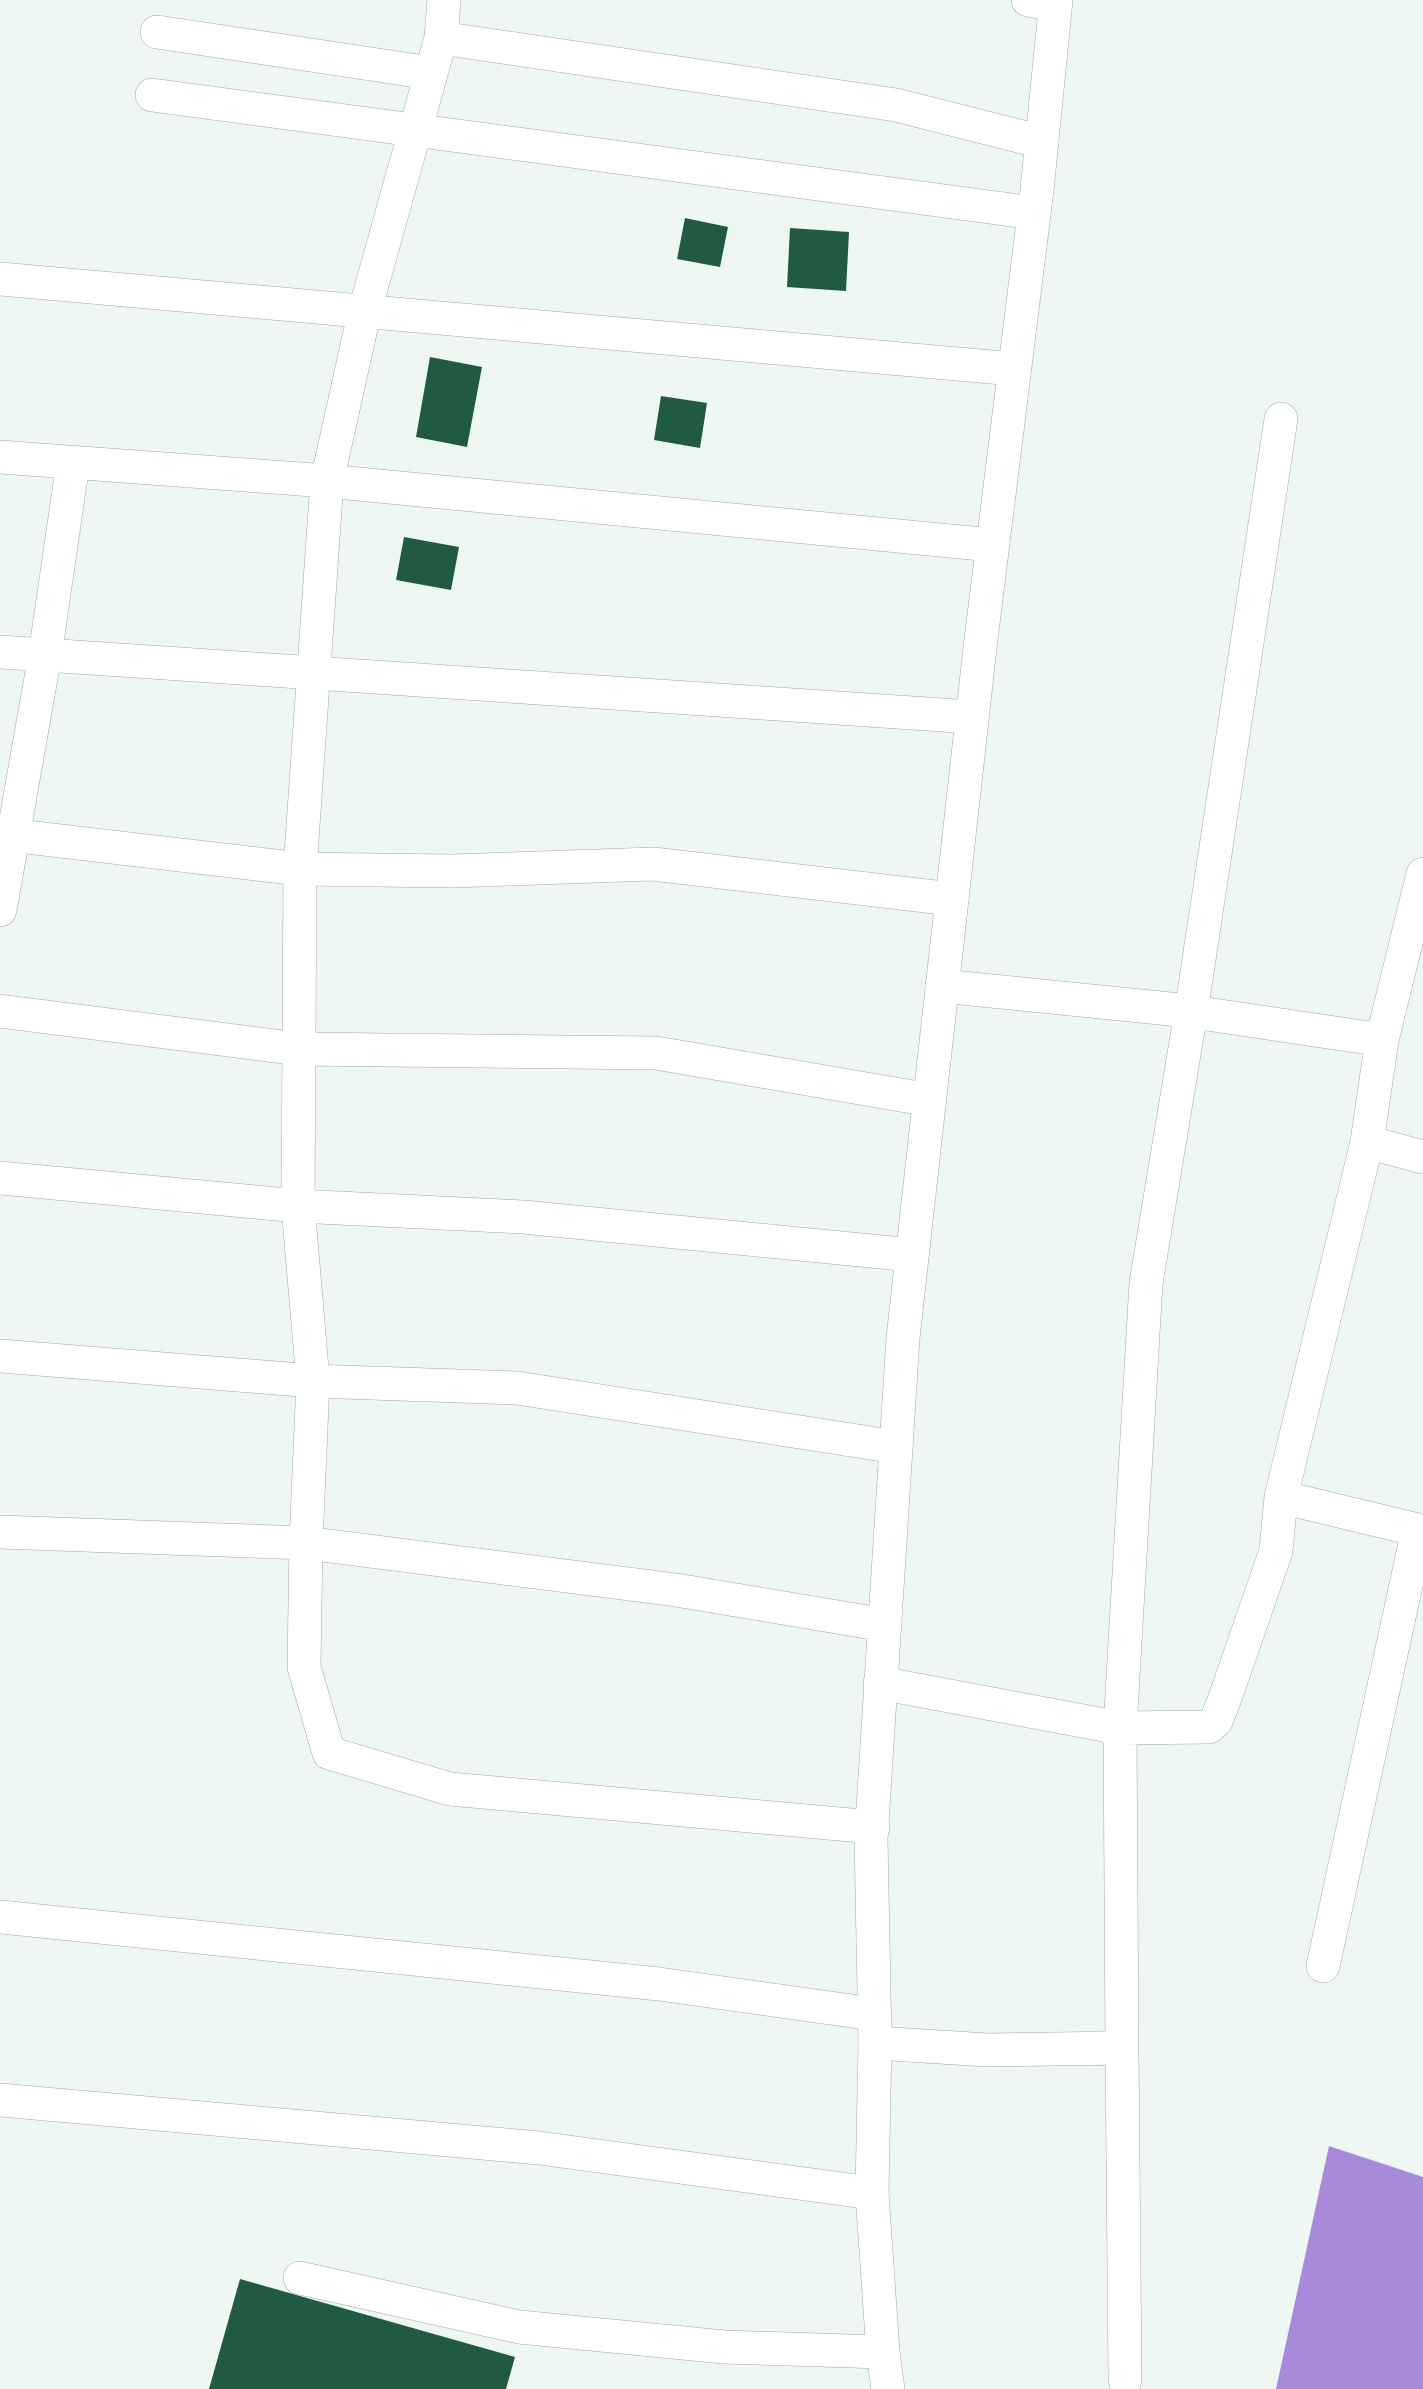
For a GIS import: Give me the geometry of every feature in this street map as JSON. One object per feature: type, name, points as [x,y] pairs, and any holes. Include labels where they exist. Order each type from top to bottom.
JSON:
[{"type":"main road","points":[[444,0],[441,38],[365,310],[327,481],[316,672],[300,868],[298,1206],[313,1381],[306,1543],[304,1667],[329,1752],[450,1789],[873,1827]]},
{"type":"main road","points":[[888,2389],[883,2352],[872,2193],[874,2028],[871,1839],[880,1683],[903,1338],[972,717],[1042,142],[1046,2]]},
{"type":"main road","points":[[157,32],[431,73]]},
{"type":"main road","points":[[441,38],[896,105],[1042,142]]},
{"type":"main road","points":[[152,95],[1034,213]]},
{"type":"main road","points":[[0,279],[1014,369]]},
{"type":"main road","points":[[1125,2380],[1120,1728],[1146,1283],[1191,1012],[1281,419]]},
{"type":"main road","points":[[0,458],[327,481],[993,545]]},
{"type":"main road","points":[[0,910],[6,834],[45,655],[73,463]]},
{"type":"main road","points":[[0,652],[972,717]]},
{"type":"main road","points":[[6,834],[300,868],[452,871],[653,864],[952,899]]},
{"type":"main road","points":[[880,1683],[1120,1728],[1200,1727],[1209,1726],[1216,1721],[1276,1551],[1281,1497],[1367,1142],[1382,1040],[1423,874]]},
{"type":"main road","points":[[942,986],[1191,1012],[1382,1040]]},
{"type":"main road","points":[[0,1011],[299,1049],[656,1053],[930,1100]]},
{"type":"main road","points":[[1367,1142],[1423,1157]]},
{"type":"main road","points":[[0,1178],[298,1206],[523,1217],[912,1255]]},
{"type":"main road","points":[[0,1356],[313,1381],[517,1388],[896,1447]]},
{"type":"main road","points":[[1281,1497],[1421,1523],[1323,1966]]},
{"type":"main road","points":[[0,1532],[306,1543],[676,1590],[885,1625]]},
{"type":"main road","points":[[0,1917],[659,1984],[988,2049],[1122,2048]]},
{"type":"main road","points":[[0,2100],[539,2148],[872,2193]]},
{"type":"main road","points":[[300,2278],[519,2327],[724,2347],[883,2352]]},
{"type":"shaded area","points":[[1329,2146],[1423,2177],[1423,2389],[1276,2389]]},
{"type":"building","points":[[685,218],[728,227],[720,267],[677,259]]},
{"type":"building","points":[[790,228],[849,232],[846,291],[787,287]]},
{"type":"building","points":[[430,357],[482,367],[467,447],[416,437]]},
{"type":"building","points":[[661,396],[707,403],[700,448],[654,440]]},
{"type":"building","points":[[404,537],[459,547],[451,590],[396,580]]},
{"type":"building","points":[[240,2279],[515,2357],[506,2389],[209,2389]]}]
